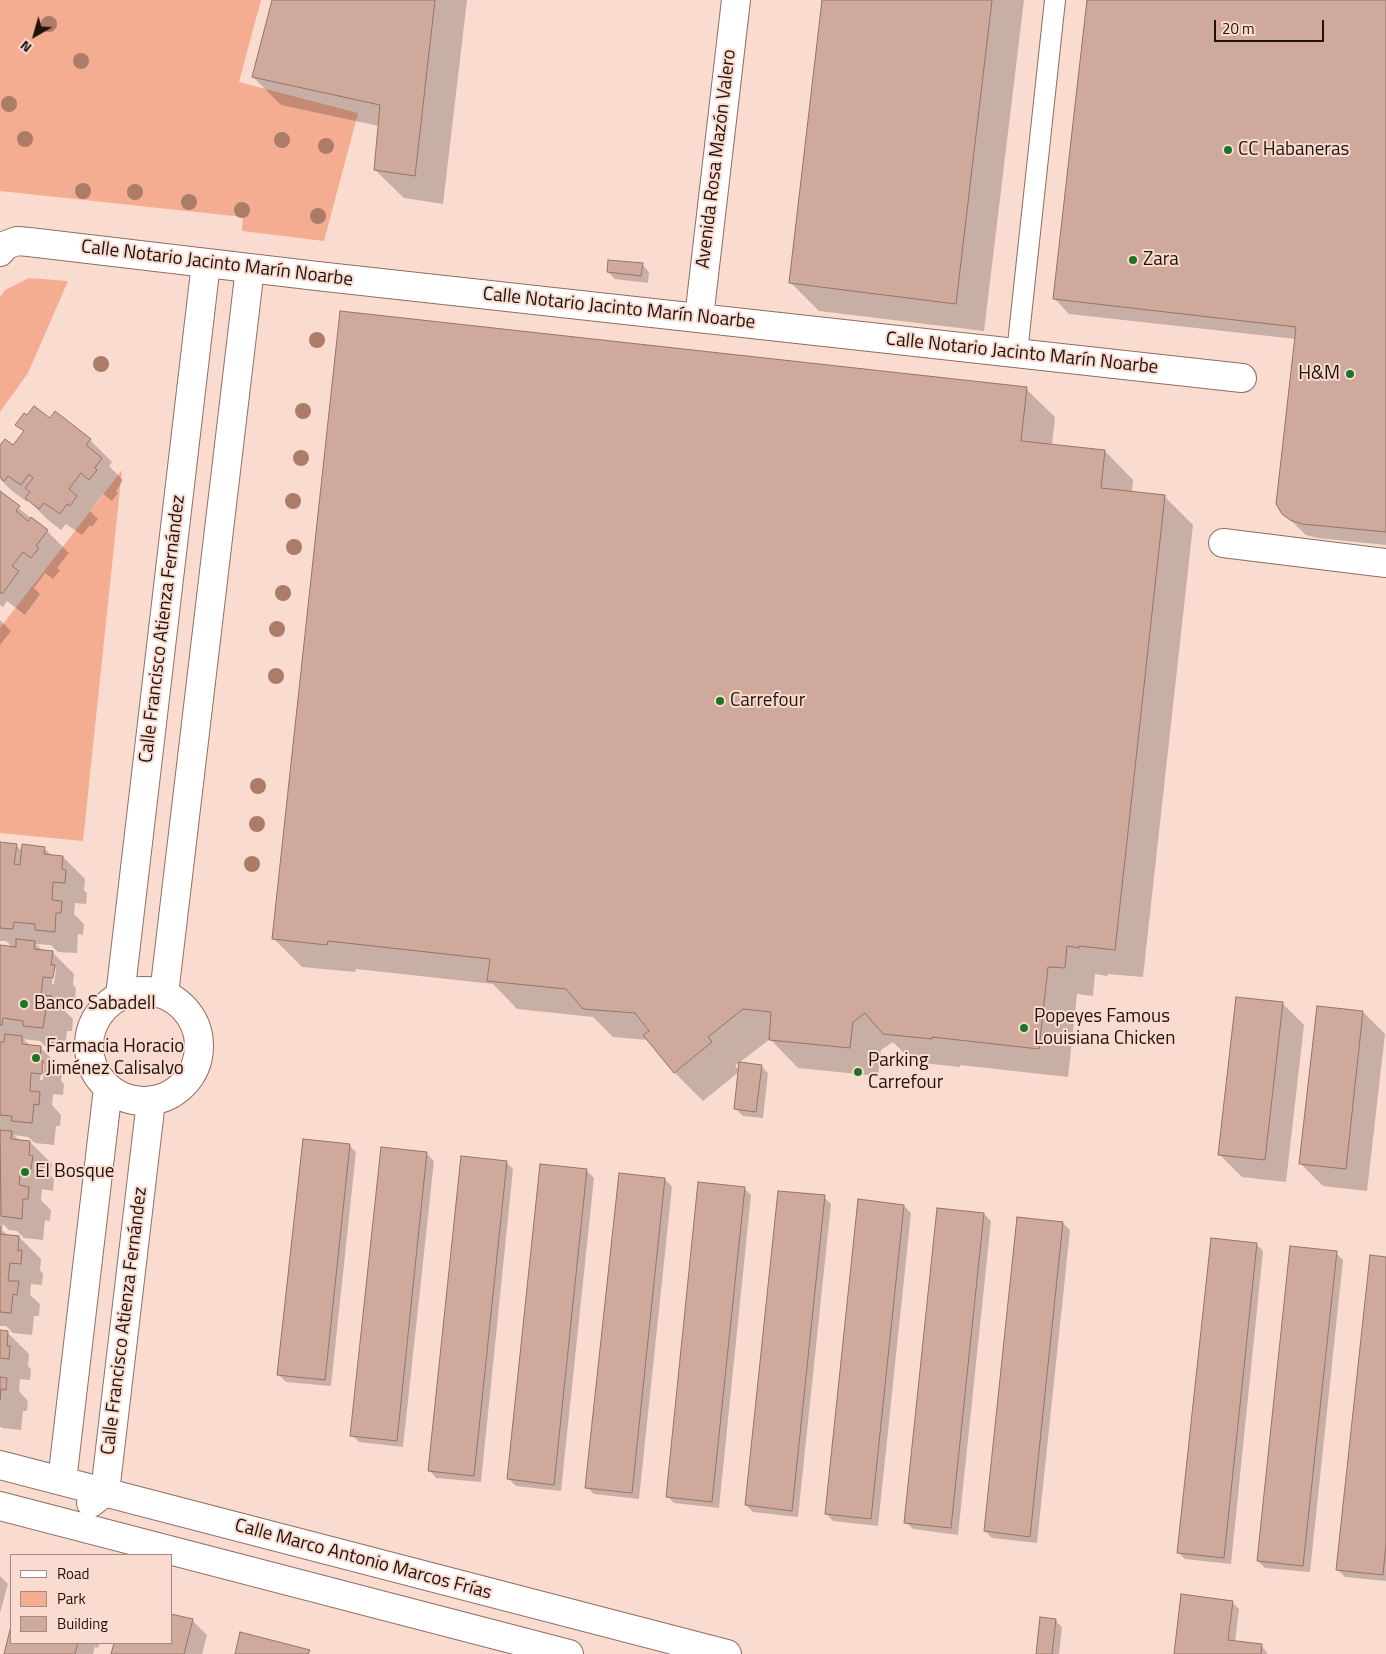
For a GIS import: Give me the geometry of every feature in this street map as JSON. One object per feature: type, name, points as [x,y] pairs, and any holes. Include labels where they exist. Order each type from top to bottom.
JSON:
[{"type":"street","name":"Avenida Rosa Mazón Valero","points":[[699,318],[736,0]]},
{"type":"street","name":"Calle Notario Jacinto Marín Noarbe","points":[[0,252],[6,245],[17,241],[29,242],[1242,378]]},
{"type":"street","name":"Calle Francisco Atienza Fernández","points":[[120,996],[206,263]]},
{"type":"street","points":[[164,994],[250,268]]},
{"type":"street","points":[[1222,543],[1386,562]]},
{"type":"street","points":[[134,991],[150,991],[164,994],[180,1004],[192,1018],[197,1030],[198,1056],[191,1075],[178,1090],[165,1098],[151,1101],[136,1101],[121,1097],[98,1078],[92,1066],[88,1052],[88,1039],[92,1025],[108,1003],[120,996],[134,991]]},
{"type":"street","points":[[62,1481],[108,1088]]},
{"type":"street","name":"Calle Francisco Atienza Fernández","points":[[105,1492],[151,1101]]},
{"type":"street","name":"Calle Marco Antonio Marcos Frías","points":[[0,1465],[586,1619],[727,1654]]},
{"type":"street","points":[[66,1523],[105,1492]]},
{"type":"street","name":"Calle Marco Antonio Marcos Frías","points":[[0,1506],[570,1654]]},
{"type":"street","points":[[577,1654],[586,1619]]},
{"type":"lane","points":[[1016,353],[1055,0]]},
{"type":"green space","points":[[0,0],[261,0],[239,82],[358,113],[324,241],[242,231],[243,217],[0,191]]},
{"type":"green space","points":[[29,278],[68,281],[28,373],[0,412],[0,297],[5,290]]},
{"type":"green space","points":[[122,470],[83,841],[0,833],[0,628]]},
{"type":"building","points":[[272,0],[435,0],[415,176],[374,170],[380,105],[252,77]]},
{"type":"building","points":[[822,0],[992,0],[956,304],[789,283]]},
{"type":"building","name":"CC Habaneras","points":[[1087,0],[1386,0],[1386,532],[1302,524],[1290,520],[1282,514],[1276,504],[1296,327],[1053,299]]},
{"type":"building","points":[[608,260],[643,263],[641,276],[607,272]]},
{"type":"building","name":"Carrefour","points":[[340,311],[1027,387],[1021,441],[1105,450],[1101,488],[1165,495],[1115,950],[1067,946],[1065,968],[1048,967],[1039,1049],[932,1037],[932,1039],[883,1034],[865,1013],[853,1022],[850,1048],[769,1040],[771,1012],[743,1009],[708,1037],[712,1042],[674,1073],[643,1035],[649,1031],[635,1013],[583,1009],[566,989],[487,981],[490,959],[328,941],[327,945],[272,939]]},
{"type":"building","points":[[34,406],[50,418],[55,411],[91,439],[86,445],[102,458],[95,468],[97,470],[89,480],[81,473],[69,489],[77,496],[70,506],[67,504],[60,514],[44,503],[39,509],[25,498],[30,492],[25,488],[33,478],[29,474],[21,485],[8,476],[4,481],[0,477],[0,445],[5,439],[13,445],[24,431],[15,425],[24,413],[27,415]]},
{"type":"building","points":[[0,491],[20,506],[16,511],[28,521],[31,517],[48,530],[36,546],[39,548],[31,558],[23,552],[12,566],[19,571],[2,594],[0,592]]},
{"type":"building","points":[[0,842],[17,844],[14,864],[20,865],[22,844],[45,847],[44,854],[63,856],[62,869],[66,870],[65,883],[53,882],[52,900],[62,901],[61,913],[56,913],[55,932],[35,930],[35,924],[14,922],[13,929],[0,928]]},
{"type":"building","points":[[16,939],[35,941],[34,949],[53,951],[51,965],[55,965],[53,978],[43,977],[41,995],[52,996],[50,1010],[46,1009],[43,1028],[23,1026],[23,1021],[3,1018],[2,1025],[0,1025],[0,945],[16,947]]},
{"type":"building","points":[[1236,997],[1283,1002],[1265,1160],[1218,1155]]},
{"type":"building","points":[[1317,1006],[1363,1011],[1346,1169],[1299,1164]]},
{"type":"building","points":[[5,1034],[22,1036],[22,1044],[41,1046],[42,1074],[31,1073],[30,1091],[40,1092],[39,1105],[34,1104],[32,1123],[11,1121],[12,1116],[0,1115],[0,1042],[4,1042]]},
{"type":"building","points":[[739,1062],[762,1065],[756,1112],[734,1109]]},
{"type":"building","points":[[0,1130],[12,1131],[11,1139],[30,1141],[29,1155],[33,1156],[31,1169],[21,1168],[19,1185],[29,1187],[28,1199],[23,1199],[22,1219],[1,1216]]},
{"type":"building","points":[[303,1139],[350,1144],[325,1380],[277,1375]]},
{"type":"building","points":[[381,1147],[427,1152],[397,1441],[350,1436]]},
{"type":"building","points":[[461,1156],[507,1161],[474,1476],[428,1471]]},
{"type":"building","points":[[540,1164],[587,1169],[554,1485],[507,1479]]},
{"type":"building","points":[[619,1173],[665,1178],[632,1493],[585,1488]]},
{"type":"building","points":[[698,1182],[745,1187],[712,1502],[666,1497]]},
{"type":"building","points":[[778,1191],[825,1195],[792,1511],[745,1505]]},
{"type":"building","points":[[858,1199],[904,1205],[871,1519],[825,1514]]},
{"type":"building","points":[[937,1208],[984,1213],[951,1528],[904,1523]]},
{"type":"building","points":[[1017,1217],[1063,1222],[1030,1537],[984,1531]]},
{"type":"building","points":[[0,1234],[19,1236],[18,1251],[22,1250],[21,1264],[10,1263],[8,1281],[19,1281],[17,1295],[13,1294],[11,1313],[0,1312]]},
{"type":"building","points":[[1211,1238],[1257,1243],[1224,1558],[1177,1553]]},
{"type":"building","points":[[1290,1246],[1337,1251],[1303,1566],[1257,1561]]},
{"type":"building","points":[[1370,1255],[1386,1257],[1386,1543],[1383,1575],[1336,1570]]},
{"type":"building","points":[[0,1330],[8,1331],[7,1346],[10,1346],[9,1359],[0,1358]]},
{"type":"building","points":[[0,1377],[7,1378],[6,1390],[1,1389],[0,1400]]},
{"type":"building","points":[[1181,1594],[1233,1601],[1228,1640],[1262,1644],[1261,1654],[1174,1654]]},
{"type":"building","points":[[172,1614],[193,1619],[184,1654],[111,1654],[114,1644],[172,1644]]},
{"type":"building","points":[[1040,1617],[1056,1619],[1052,1654],[1036,1654]]},
{"type":"building","points":[[10,1630],[10,1644],[78,1644],[75,1654],[4,1654]]},
{"type":"building","points":[[240,1632],[310,1650],[308,1654],[235,1654]]},
{"type":"place","name":"CC Habaneras","points":[[1228,150]]},
{"type":"place","name":"Zara","points":[[1133,260]]},
{"type":"place","name":"H&M","points":[[1350,374]]},
{"type":"place","name":"Carrefour","points":[[720,701]]},
{"type":"place","name":"Banco Sabadell","points":[[24,1004]]},
{"type":"place","name":"Popeyes Famous Louisiana Chicken","points":[[1024,1028]]},
{"type":"place","name":"Farmacia Horacio Jiménez Calisalvo","points":[[36,1058]]},
{"type":"place","name":"Parking Carrefour","points":[[858,1072]]},
{"type":"place","name":"El Bosque","points":[[25,1172]]}]
